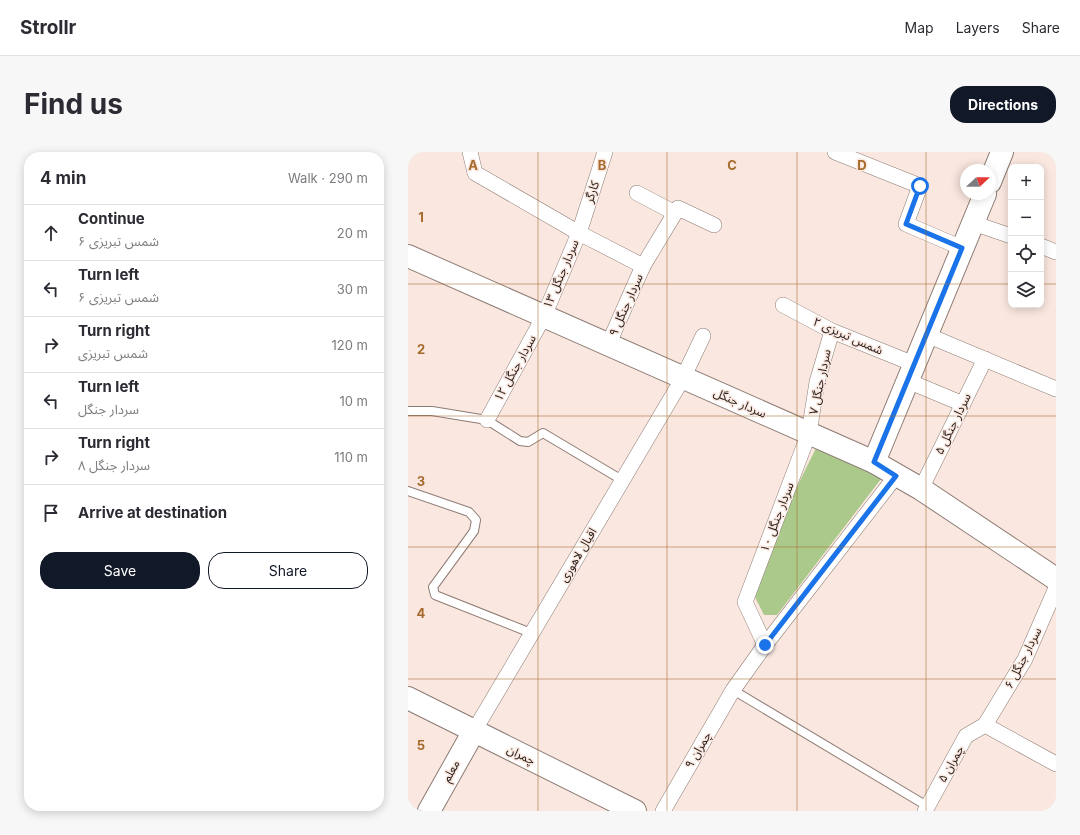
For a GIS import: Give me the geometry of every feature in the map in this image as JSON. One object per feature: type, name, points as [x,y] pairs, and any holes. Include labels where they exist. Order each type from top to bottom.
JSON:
[{"type":"street","points":[[470,152],[475,173],[579,233],[643,266]]},
{"type":"street","name":"کارگر","points":[[579,233],[605,152]]},
{"type":"street","points":[[835,152],[920,186],[906,224],[962,248]]},
{"type":"street","points":[[996,167],[1002,152]]},
{"type":"street","points":[[637,193],[675,213],[678,208],[714,225]]},
{"type":"street","points":[[874,462],[982,200]]},
{"type":"street","name":"سردار جنگل ۹","points":[[608,345],[643,266],[675,213]]},
{"type":"street","points":[[973,222],[1008,235]]},
{"type":"street","name":"سردار جنگل ۱۳","points":[[544,316],[579,233]]},
{"type":"street","points":[[1044,247],[1056,252]]},
{"type":"street","name":"سردار جنگل","points":[[408,256],[874,462],[921,489],[1056,579]]},
{"type":"street","name":"شمس تبریزی ۲","points":[[783,305],[911,373],[962,404]]},
{"type":"street","name":"سردار جنگل ۱۲","points":[[487,420],[544,316]]},
{"type":"street","name":"سردار جنگل ۷","points":[[809,433],[817,382],[832,331]]},
{"type":"street","points":[[927,335],[1056,389]]},
{"type":"street","name":"اقبال لاهوری","points":[[474,732],[531,633],[683,378],[703,336]]},
{"type":"street","name":"سردار جنگل ۵","points":[[921,489],[985,359]]},
{"type":"street","name":"سردار جنگل ۱۰","points":[[765,645],[745,602],[809,433]]},
{"type":"street","name":"چمران ۹","points":[[663,811],[733,690],[765,645],[896,476]]},
{"type":"street","name":"سردار جنگل ۶","points":[[985,726],[1025,659],[1056,588]]},
{"type":"street","name":"چمران","points":[[408,698],[635,811]]},
{"type":"street","points":[[985,726],[1056,764]]},
{"type":"street","name":"چمران ۵","points":[[926,809],[966,736],[985,726]]},
{"type":"street","name":"معلم","points":[[429,811],[474,732]]},
{"type":"lane","points":[[408,411],[432,411],[487,420],[520,441],[528,442],[543,433],[622,480]]},
{"type":"lane","points":[[408,491],[469,512],[476,520],[474,531],[433,587],[435,595],[531,633]]},
{"type":"lane","points":[[733,690],[926,809]]},
{"type":"green space","points":[[817,446],[881,479],[777,615],[764,615],[752,591],[784,513]]},
{"type":"route","points":[[765,645],[896,476],[874,462],[962,248],[906,224],[920,186]]}]
